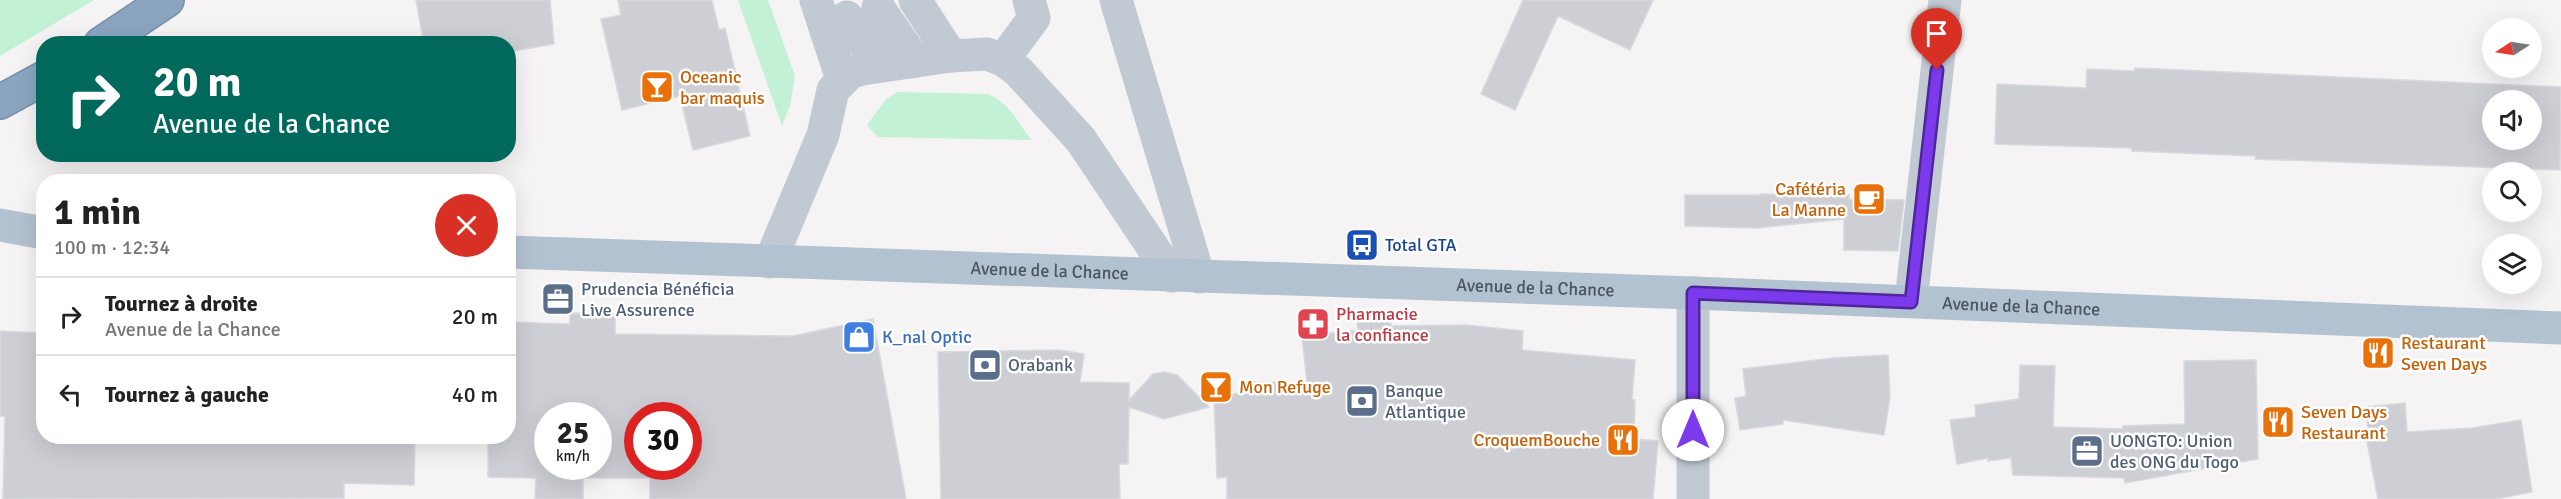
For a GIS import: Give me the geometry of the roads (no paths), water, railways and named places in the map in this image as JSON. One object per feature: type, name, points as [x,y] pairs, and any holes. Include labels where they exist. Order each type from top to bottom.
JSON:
[{"type":"highway","points":[[113,36],[167,0]]},
{"type":"highway","points":[[0,102],[36,82]]},
{"type":"main road","points":[[0,225],[36,233]]},
{"type":"main road","points":[[0,237],[36,235]]},
{"type":"main road","name":"Avenue de la Chance","points":[[516,252],[1693,293],[2561,328]]},
{"type":"street","points":[[816,0],[842,79]]},
{"type":"street","points":[[915,0],[951,56]]},
{"type":"street","points":[[1003,60],[1034,18],[1029,0]]},
{"type":"street","points":[[1116,0],[1185,276]]},
{"type":"street","points":[[1911,302],[1945,0]]},
{"type":"street","points":[[878,7],[915,61]]},
{"type":"street","points":[[847,17],[880,66]]},
{"type":"street","points":[[770,262],[823,135],[833,90],[842,79],[851,72],[880,66],[951,56],[987,54],[1003,60],[1018,71],[1081,141],[1185,276]]},
{"type":"street","points":[[1693,293],[1694,499]]},
{"type":"place","name":"Oceanic bar maquis","points":[[657,87]]},
{"type":"place","name":"Cafétéria La Manne","points":[[1869,199]]},
{"type":"place","name":"Total GTA","points":[[1362,245]]},
{"type":"place","name":"Prudencia Bénéficia Live Assurence","points":[[558,299]]},
{"type":"place","name":"Pharmacie la confiance","points":[[1313,324]]},
{"type":"place","name":"K_nal Optic","points":[[859,337]]},
{"type":"place","name":"Restaurant Seven Days","points":[[2378,353]]},
{"type":"place","name":"Orabank","points":[[985,365]]},
{"type":"place","name":"Mon Refuge","points":[[1216,387]]},
{"type":"place","name":"Banque Atlantique","points":[[1362,401]]},
{"type":"place","name":"Seven Days Restaurant","points":[[2278,422]]},
{"type":"place","name":"CroquemBouche","points":[[1623,440]]},
{"type":"place","name":"UONGTO: Union des ONG du Togo","points":[[2087,451]]}]
